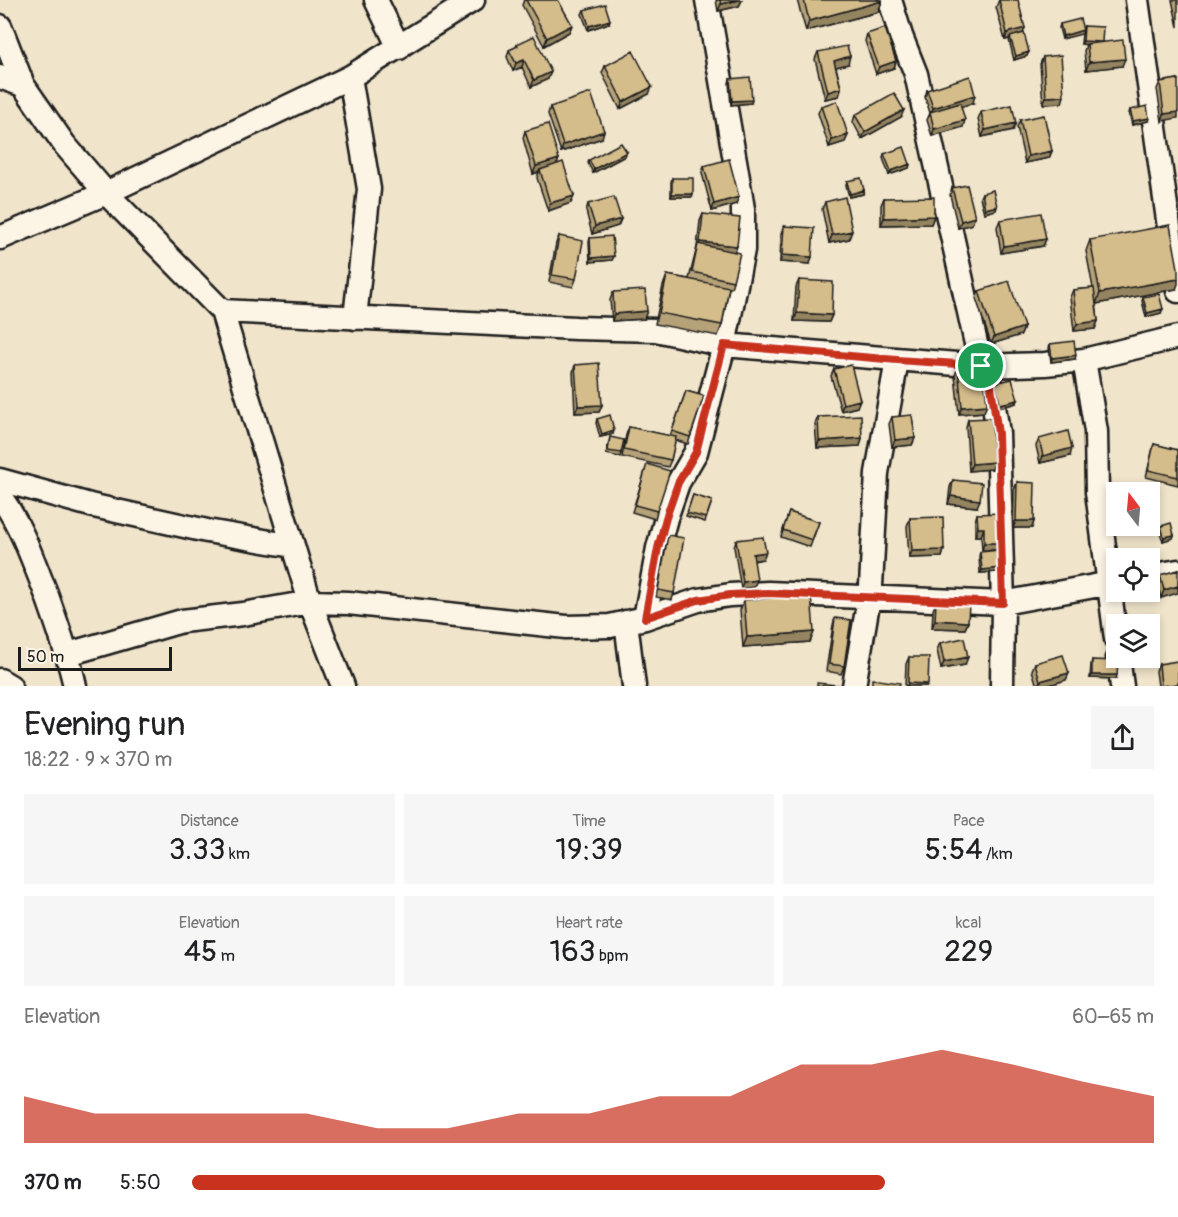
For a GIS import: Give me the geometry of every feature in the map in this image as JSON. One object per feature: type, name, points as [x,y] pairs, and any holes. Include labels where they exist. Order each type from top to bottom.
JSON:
[{"type":"street","points":[[376,0],[399,48]]},
{"type":"street","points":[[0,238],[106,193],[350,77],[473,0]]},
{"type":"street","points":[[634,686],[635,620],[678,483],[696,452],[724,345],[743,250],[742,209],[707,0]]},
{"type":"street","points":[[890,0],[916,74],[985,366],[998,433],[1003,603],[1002,686]]},
{"type":"street","points":[[1137,0],[1178,291]]},
{"type":"street","points":[[0,26],[23,85],[64,144],[106,193],[222,311],[310,602],[343,686]]},
{"type":"street","points":[[0,77],[23,85]]},
{"type":"street","points":[[350,77],[369,189],[355,318]]},
{"type":"street","points":[[222,311],[656,330],[724,345],[985,366],[1084,360],[1178,337]]},
{"type":"street","points":[[854,686],[869,596],[877,473],[897,360]]},
{"type":"street","points":[[1084,360],[1096,431],[1097,492],[1107,548]]},
{"type":"street","points":[[0,480],[94,506],[207,531],[293,546]]},
{"type":"street","points":[[0,496],[12,512],[36,567],[68,654],[75,686]]},
{"type":"street","points":[[1160,574],[1178,571]]},
{"type":"street","points":[[68,654],[182,621],[243,614],[310,602],[348,603],[566,627],[610,626],[698,600],[730,595],[768,593],[1003,603],[1106,583]]},
{"type":"street","points":[[1120,668],[1122,686]]},
{"type":"street","points":[[0,680],[10,686]]},
{"type":"building","points":[[526,0],[558,0],[572,25],[547,38]]},
{"type":"building","points":[[720,0],[739,0],[721,4]]},
{"type":"building","points":[[804,0],[882,0],[882,1],[809,21]]},
{"type":"building","points":[[999,0],[1018,0],[1025,28],[1007,33]]},
{"type":"building","points":[[605,4],[610,20],[589,26],[584,10]]},
{"type":"building","points":[[1080,19],[1083,30],[1063,36],[1060,24]]},
{"type":"building","points":[[1084,26],[1103,27],[1102,42],[1083,41]]},
{"type":"building","points":[[885,28],[896,61],[879,67],[867,34]]},
{"type":"building","points":[[1024,33],[1029,52],[1016,56],[1010,37]]},
{"type":"building","points":[[534,36],[551,72],[534,80],[524,60],[516,63],[509,50]]},
{"type":"building","points":[[1123,40],[1125,59],[1089,62],[1087,44]]},
{"type":"building","points":[[847,46],[850,56],[834,61],[841,88],[828,92],[818,52]]},
{"type":"building","points":[[633,51],[652,87],[623,102],[605,66]]},
{"type":"building","points":[[1061,55],[1064,96],[1046,97],[1043,57]]},
{"type":"building","points":[[970,76],[975,95],[933,108],[927,90]]},
{"type":"building","points":[[750,77],[752,100],[732,101],[730,79]]},
{"type":"building","points":[[1178,79],[1178,112],[1164,114],[1160,82]]},
{"type":"building","points":[[591,93],[604,131],[563,145],[550,107]]},
{"type":"building","points":[[894,93],[904,110],[865,132],[855,115]]},
{"type":"building","points":[[837,101],[848,135],[832,140],[821,106]]},
{"type":"building","points":[[960,103],[965,120],[934,129],[930,112]]},
{"type":"building","points":[[1012,105],[1016,123],[985,130],[981,112]]},
{"type":"building","points":[[1147,106],[1149,118],[1133,121],[1130,110]]},
{"type":"building","points":[[1044,115],[1052,151],[1028,156],[1020,120]]},
{"type":"building","points":[[548,124],[559,159],[536,166],[525,131]]},
{"type":"building","points":[[621,143],[627,152],[594,169],[589,160]]},
{"type":"building","points":[[904,147],[910,164],[891,171],[884,154]]},
{"type":"building","points":[[729,159],[739,197],[714,204],[704,166]]},
{"type":"building","points":[[563,162],[574,196],[550,203],[540,170]]},
{"type":"building","points":[[672,178],[693,178],[693,194],[672,194]]},
{"type":"building","points":[[861,178],[864,190],[850,194],[847,181]]},
{"type":"building","points":[[967,185],[975,217],[961,221],[952,188]]},
{"type":"building","points":[[993,190],[997,206],[985,209],[982,193]]},
{"type":"building","points":[[614,197],[621,219],[595,226],[588,204]]},
{"type":"building","points":[[845,197],[852,231],[832,235],[825,202]]},
{"type":"building","points":[[934,197],[934,216],[884,218],[884,198]]},
{"type":"building","points":[[1041,213],[1046,239],[1004,246],[1000,220]]},
{"type":"building","points":[[703,214],[740,218],[737,246],[700,242]]},
{"type":"building","points":[[1170,225],[1178,279],[1100,293],[1090,240]]},
{"type":"building","points":[[784,226],[814,228],[812,257],[782,255]]},
{"type":"building","points":[[559,236],[583,241],[576,279],[552,275]]},
{"type":"building","points":[[612,236],[614,256],[591,258],[590,238]]},
{"type":"building","points":[[698,244],[740,253],[733,281],[692,272]]},
{"type":"building","points":[[667,275],[729,287],[722,325],[659,313]]},
{"type":"building","points":[[799,280],[833,282],[832,315],[797,313]]},
{"type":"building","points":[[1009,281],[1024,327],[994,337],[979,291]]},
{"type":"building","points":[[1094,288],[1098,321],[1077,324],[1073,290]]},
{"type":"building","points":[[645,290],[647,311],[614,314],[613,292]]},
{"type":"building","points":[[1159,294],[1163,309],[1147,313],[1143,297]]},
{"type":"building","points":[[1074,341],[1076,355],[1052,358],[1050,344]]},
{"type":"building","points":[[599,363],[602,405],[578,406],[575,365]]},
{"type":"building","points":[[851,365],[860,400],[843,404],[834,369]]},
{"type":"building","points":[[983,366],[987,405],[962,407],[958,368]]},
{"type":"building","points":[[1012,379],[1018,400],[1000,404],[995,383]]},
{"type":"building","points":[[686,391],[704,396],[690,437],[672,431]]},
{"type":"building","points":[[610,415],[614,430],[602,434],[597,419]]},
{"type":"building","points":[[861,415],[862,438],[819,441],[818,417]]},
{"type":"building","points":[[912,415],[915,438],[895,440],[892,417]]},
{"type":"building","points":[[991,418],[995,462],[972,464],[968,419]]},
{"type":"building","points":[[629,427],[676,437],[671,460],[624,450]]},
{"type":"building","points":[[1068,431],[1072,448],[1043,456],[1039,439]]},
{"type":"building","points":[[610,437],[624,440],[621,453],[608,451]]},
{"type":"building","points":[[1154,444],[1178,450],[1178,477],[1148,470]]},
{"type":"building","points":[[647,464],[670,471],[657,511],[635,505]]},
{"type":"building","points":[[953,480],[982,483],[980,500],[951,496]]},
{"type":"building","points":[[1017,482],[1035,483],[1034,521],[1016,521]]},
{"type":"building","points":[[693,495],[712,501],[706,518],[687,513]]},
{"type":"building","points":[[789,512],[819,522],[812,540],[783,530]]},
{"type":"building","points":[[1001,513],[1001,543],[984,543],[984,528],[978,528],[977,514]]},
{"type":"building","points":[[943,517],[944,550],[912,551],[910,518]]},
{"type":"building","points":[[1171,523],[1174,535],[1164,537],[1161,526]]},
{"type":"building","points":[[668,535],[684,538],[674,593],[658,590]]},
{"type":"building","points":[[763,537],[766,552],[753,554],[757,580],[743,582],[736,540]]},
{"type":"building","points":[[999,550],[1000,568],[982,570],[980,552]]},
{"type":"building","points":[[1178,570],[1178,586],[1164,590],[1160,575]]},
{"type":"building","points":[[811,594],[814,632],[747,637],[744,600]]},
{"type":"building","points":[[936,602],[969,604],[968,622],[935,620]]},
{"type":"building","points":[[835,618],[851,620],[844,666],[829,664]]},
{"type":"building","points":[[964,638],[968,657],[944,662],[940,643]]},
{"type":"building","points":[[1063,655],[1069,673],[1040,681],[1035,663]]},
{"type":"building","points":[[909,657],[929,657],[928,684],[908,683]]},
{"type":"building","points":[[1092,660],[1106,661],[1106,668],[1118,668],[1117,675],[1092,675]]},
{"type":"building","points":[[1178,661],[1178,684],[1161,686],[1160,664]]},
{"type":"building","points":[[872,679],[900,683],[899,686],[872,686]]},
{"type":"building","points":[[817,683],[846,686],[817,686]]},
{"type":"route","points":[[724,345],[981,366],[988,366],[998,433],[1003,603],[768,593],[698,600],[645,618],[666,518],[678,483],[696,452],[724,345]]}]
